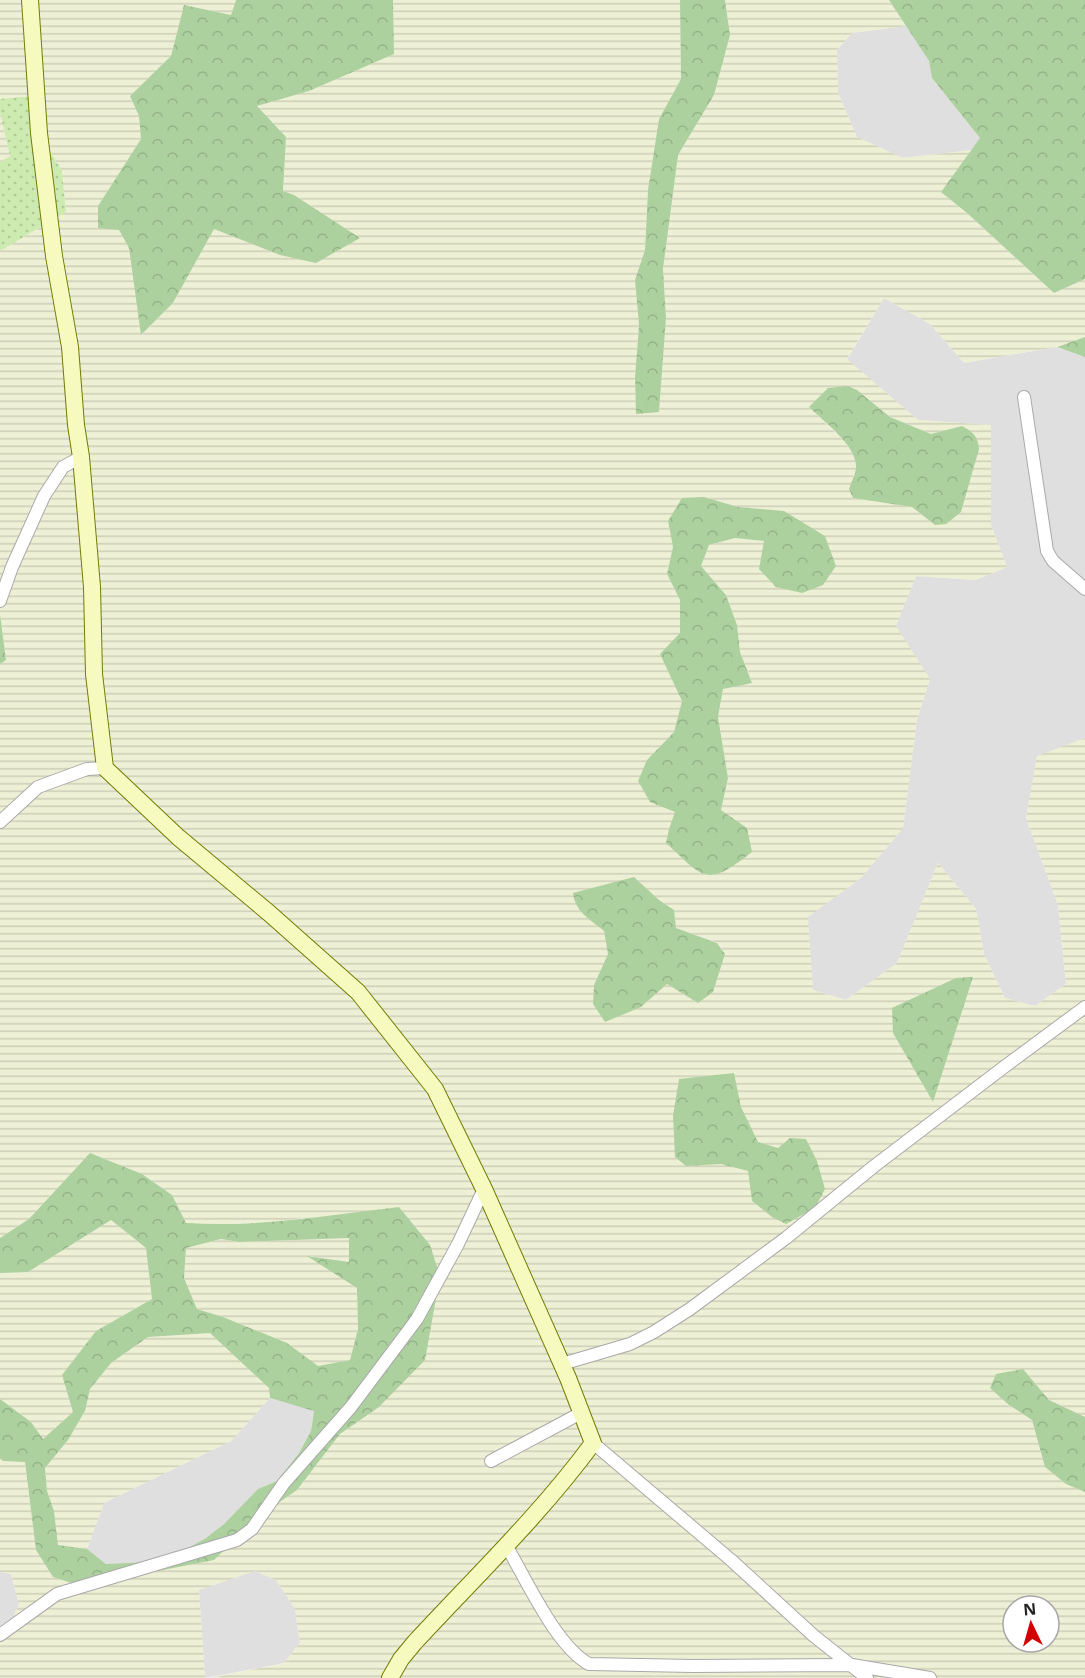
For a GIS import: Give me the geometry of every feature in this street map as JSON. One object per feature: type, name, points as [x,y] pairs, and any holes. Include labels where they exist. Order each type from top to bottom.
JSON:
[{"type":"street","points":[[30,0],[39,133],[54,256],[70,347],[81,457],[92,587],[94,674],[105,768],[178,837],[358,992],[435,1089],[484,1190],[562,1364],[593,1443],[731,1560],[814,1636],[867,1678]]},
{"type":"street","points":[[1024,396],[1047,551],[1053,561],[1085,589]]},
{"type":"street","points":[[0,601],[12,567],[44,496],[63,467],[81,457]]},
{"type":"street","points":[[0,822],[38,787],[87,769],[105,768]]},
{"type":"street","points":[[562,1364],[630,1344],[690,1309],[786,1238],[873,1167],[1085,1007]]},
{"type":"street","points":[[0,1635],[57,1594],[237,1540],[252,1529],[284,1483],[351,1407],[417,1319],[458,1244],[484,1190]]},
{"type":"street","points":[[491,1461],[582,1413]]},
{"type":"street","points":[[390,1678],[401,1659],[415,1642],[563,1484],[593,1443]]},
{"type":"street","points":[[507,1546],[547,1617],[567,1646],[580,1660],[589,1664],[852,1665],[930,1678]]},
{"type":"shaded area","points":[[906,26],[929,61],[932,78],[980,138],[972,150],[902,158],[857,137],[838,93],[837,50],[852,33]]},
{"type":"shaded area","points":[[884,298],[930,324],[964,363],[1056,347],[1085,357],[1085,738],[1037,757],[1026,818],[1058,905],[1066,984],[1035,1006],[1005,998],[984,954],[976,909],[938,863],[897,963],[846,1000],[813,990],[807,917],[861,878],[903,828],[917,720],[930,679],[895,626],[916,576],[976,580],[1007,567],[991,525],[991,425],[918,420],[847,360]]},
{"type":"shaded area","points":[[270,1398],[314,1410],[311,1431],[299,1453],[277,1481],[258,1489],[224,1524],[206,1538],[165,1561],[106,1564],[87,1549],[104,1503],[231,1441]]},
{"type":"shaded area","points":[[255,1571],[276,1580],[295,1609],[300,1643],[284,1663],[205,1678],[199,1589]]},
{"type":"shaded area","points":[[0,1572],[11,1574],[19,1605],[0,1641]]},
{"type":"green space","points":[[0,0],[236,0],[231,15],[184,5],[171,56],[130,96],[139,116],[141,139],[98,206],[119,230],[129,248],[142,335],[173,303],[214,229],[280,255],[359,238],[294,195],[283,191],[286,137],[257,106],[309,91],[394,54],[393,0],[680,0],[681,79],[659,119],[648,190],[645,250],[635,280],[639,325],[635,377],[636,414],[659,412],[666,318],[663,269],[678,155],[714,95],[730,35],[725,0],[889,0],[906,26],[852,33],[837,50],[838,93],[857,137],[903,158],[972,150],[941,192],[1054,293],[1085,279],[1085,337],[1056,347],[964,363],[930,324],[884,298],[847,359],[918,420],[991,425],[991,525],[1007,567],[976,580],[916,576],[896,626],[930,679],[917,720],[903,828],[861,878],[808,917],[813,990],[846,1000],[897,963],[938,863],[976,909],[984,954],[1005,998],[1035,1006],[1066,984],[1058,905],[1026,818],[1037,756],[1085,738],[1085,1417],[1049,1400],[1023,1369],[1009,1405],[1032,1420],[1045,1467],[1066,1484],[1085,1492],[1085,1678],[211,1678],[284,1663],[300,1643],[295,1609],[276,1580],[255,1571],[199,1590],[205,1678],[0,1678],[0,1641],[19,1605],[11,1574],[0,1572],[0,1458],[3,1461],[25,1462],[36,1550],[137,1575],[261,1515],[297,1490],[340,1434],[379,1407],[440,1276],[303,1218],[213,1225],[185,1223],[172,1195],[142,1174],[90,1153],[29,1219],[0,1238],[0,664],[6,659],[0,614],[0,251],[66,212],[62,171],[39,133],[32,96],[0,99]],"holes":[[[857,390],[890,417],[931,434],[962,426],[935,525],[912,507],[853,498],[849,489],[856,468],[855,457],[844,441],[809,407]],[[704,497],[738,507],[784,511],[764,541],[735,538],[709,545],[701,566],[726,595],[737,625],[740,652],[752,682],[723,689],[718,717],[728,778],[721,810],[747,828],[669,829],[676,812],[650,802],[647,760],[674,732],[682,701],[674,682],[680,633],[680,600],[667,574],[673,547],[668,521]],[[634,877],[659,900],[674,910],[676,928],[718,943],[725,954],[698,1003],[667,984],[641,1007],[594,985],[608,954],[604,930]]]},
{"type":"green space","points":[[236,0],[393,0],[394,54],[309,91],[257,106],[286,137],[283,191],[294,195],[360,238],[316,263],[280,255],[214,229],[173,303],[141,335],[129,248],[119,230],[98,228],[98,206],[141,139],[139,116],[130,96],[171,56],[184,5],[231,15]]},
{"type":"green space","points":[[680,0],[725,0],[730,35],[714,95],[678,155],[663,269],[666,318],[659,412],[636,414],[635,377],[639,325],[635,280],[645,250],[648,190],[659,119],[681,79]]},
{"type":"green space","points":[[889,0],[1085,0],[1085,279],[1054,293],[941,192],[980,138],[932,78],[929,61]]},
{"type":"green space","points":[[32,96],[39,133],[62,171],[66,212],[0,251],[0,162],[10,156],[0,112],[0,99]]},
{"type":"green space","points":[[0,112],[10,157],[0,162]]},
{"type":"green space","points":[[1085,337],[1085,357],[1057,347]]},
{"type":"green space","points":[[848,386],[857,390],[890,417],[931,434],[962,426],[974,435],[979,449],[961,512],[946,524],[935,525],[912,507],[853,498],[849,489],[856,469],[855,458],[838,434],[809,407],[828,388]]},
{"type":"green space","points":[[704,497],[738,507],[784,511],[825,536],[836,566],[823,585],[802,593],[776,587],[759,569],[764,541],[735,538],[709,545],[701,566],[726,595],[737,625],[740,652],[752,683],[723,689],[718,717],[728,778],[721,810],[747,828],[752,852],[725,871],[715,874],[698,871],[666,843],[675,812],[650,802],[638,781],[647,760],[674,732],[682,701],[660,654],[680,633],[680,600],[667,574],[673,547],[668,521],[682,498]]},
{"type":"green space","points":[[0,614],[6,660],[0,664]]},
{"type":"green space","points":[[634,877],[659,900],[674,910],[676,928],[717,943],[725,954],[713,992],[698,1003],[667,984],[641,1007],[605,1022],[593,1004],[594,985],[608,954],[604,931],[580,910],[573,893]]},
{"type":"green space","points":[[973,977],[933,1102],[893,1033],[892,1008],[956,978]]},
{"type":"green space","points":[[734,1073],[741,1107],[758,1142],[778,1148],[790,1138],[806,1139],[817,1161],[825,1189],[815,1208],[786,1224],[772,1217],[752,1201],[748,1171],[721,1164],[686,1166],[675,1157],[673,1116],[679,1079]]},
{"type":"green space","points":[[90,1153],[142,1174],[172,1195],[186,1223],[266,1222],[399,1207],[430,1245],[440,1276],[425,1360],[379,1407],[340,1434],[297,1490],[261,1515],[214,1560],[81,1586],[53,1577],[36,1550],[25,1462],[3,1461],[0,1458],[0,1399],[31,1422],[43,1439],[73,1412],[62,1375],[96,1331],[152,1299],[146,1248],[111,1220],[28,1272],[0,1273],[0,1238],[29,1219]],"holes":[[[349,1238],[349,1262],[307,1256],[357,1288],[358,1329],[350,1360],[318,1366],[287,1343],[197,1309],[184,1278],[186,1248],[221,1239],[239,1242]],[[210,1333],[269,1388],[270,1398],[314,1411],[311,1431],[299,1453],[277,1481],[258,1489],[224,1524],[206,1538],[165,1561],[106,1564],[87,1549],[58,1545],[54,1511],[47,1491],[45,1468],[68,1440],[85,1411],[90,1389],[111,1363],[148,1337]]]},
{"type":"green space","points":[[111,1220],[146,1248],[152,1299],[96,1331],[62,1375],[73,1412],[43,1439],[31,1422],[0,1399],[0,1273],[28,1272]]},
{"type":"green space","points":[[349,1238],[350,1262],[309,1256],[357,1288],[358,1329],[350,1360],[318,1367],[287,1343],[197,1309],[184,1278],[186,1248],[221,1239],[239,1242]]},
{"type":"green space","points":[[210,1333],[270,1388],[270,1398],[231,1441],[104,1503],[87,1549],[58,1545],[54,1511],[47,1491],[45,1468],[68,1440],[85,1411],[90,1389],[111,1363],[148,1337]]},
{"type":"green space","points":[[1023,1369],[1049,1400],[1085,1417],[1085,1492],[1066,1484],[1045,1467],[1032,1420],[1009,1405],[990,1388],[996,1374]]}]
